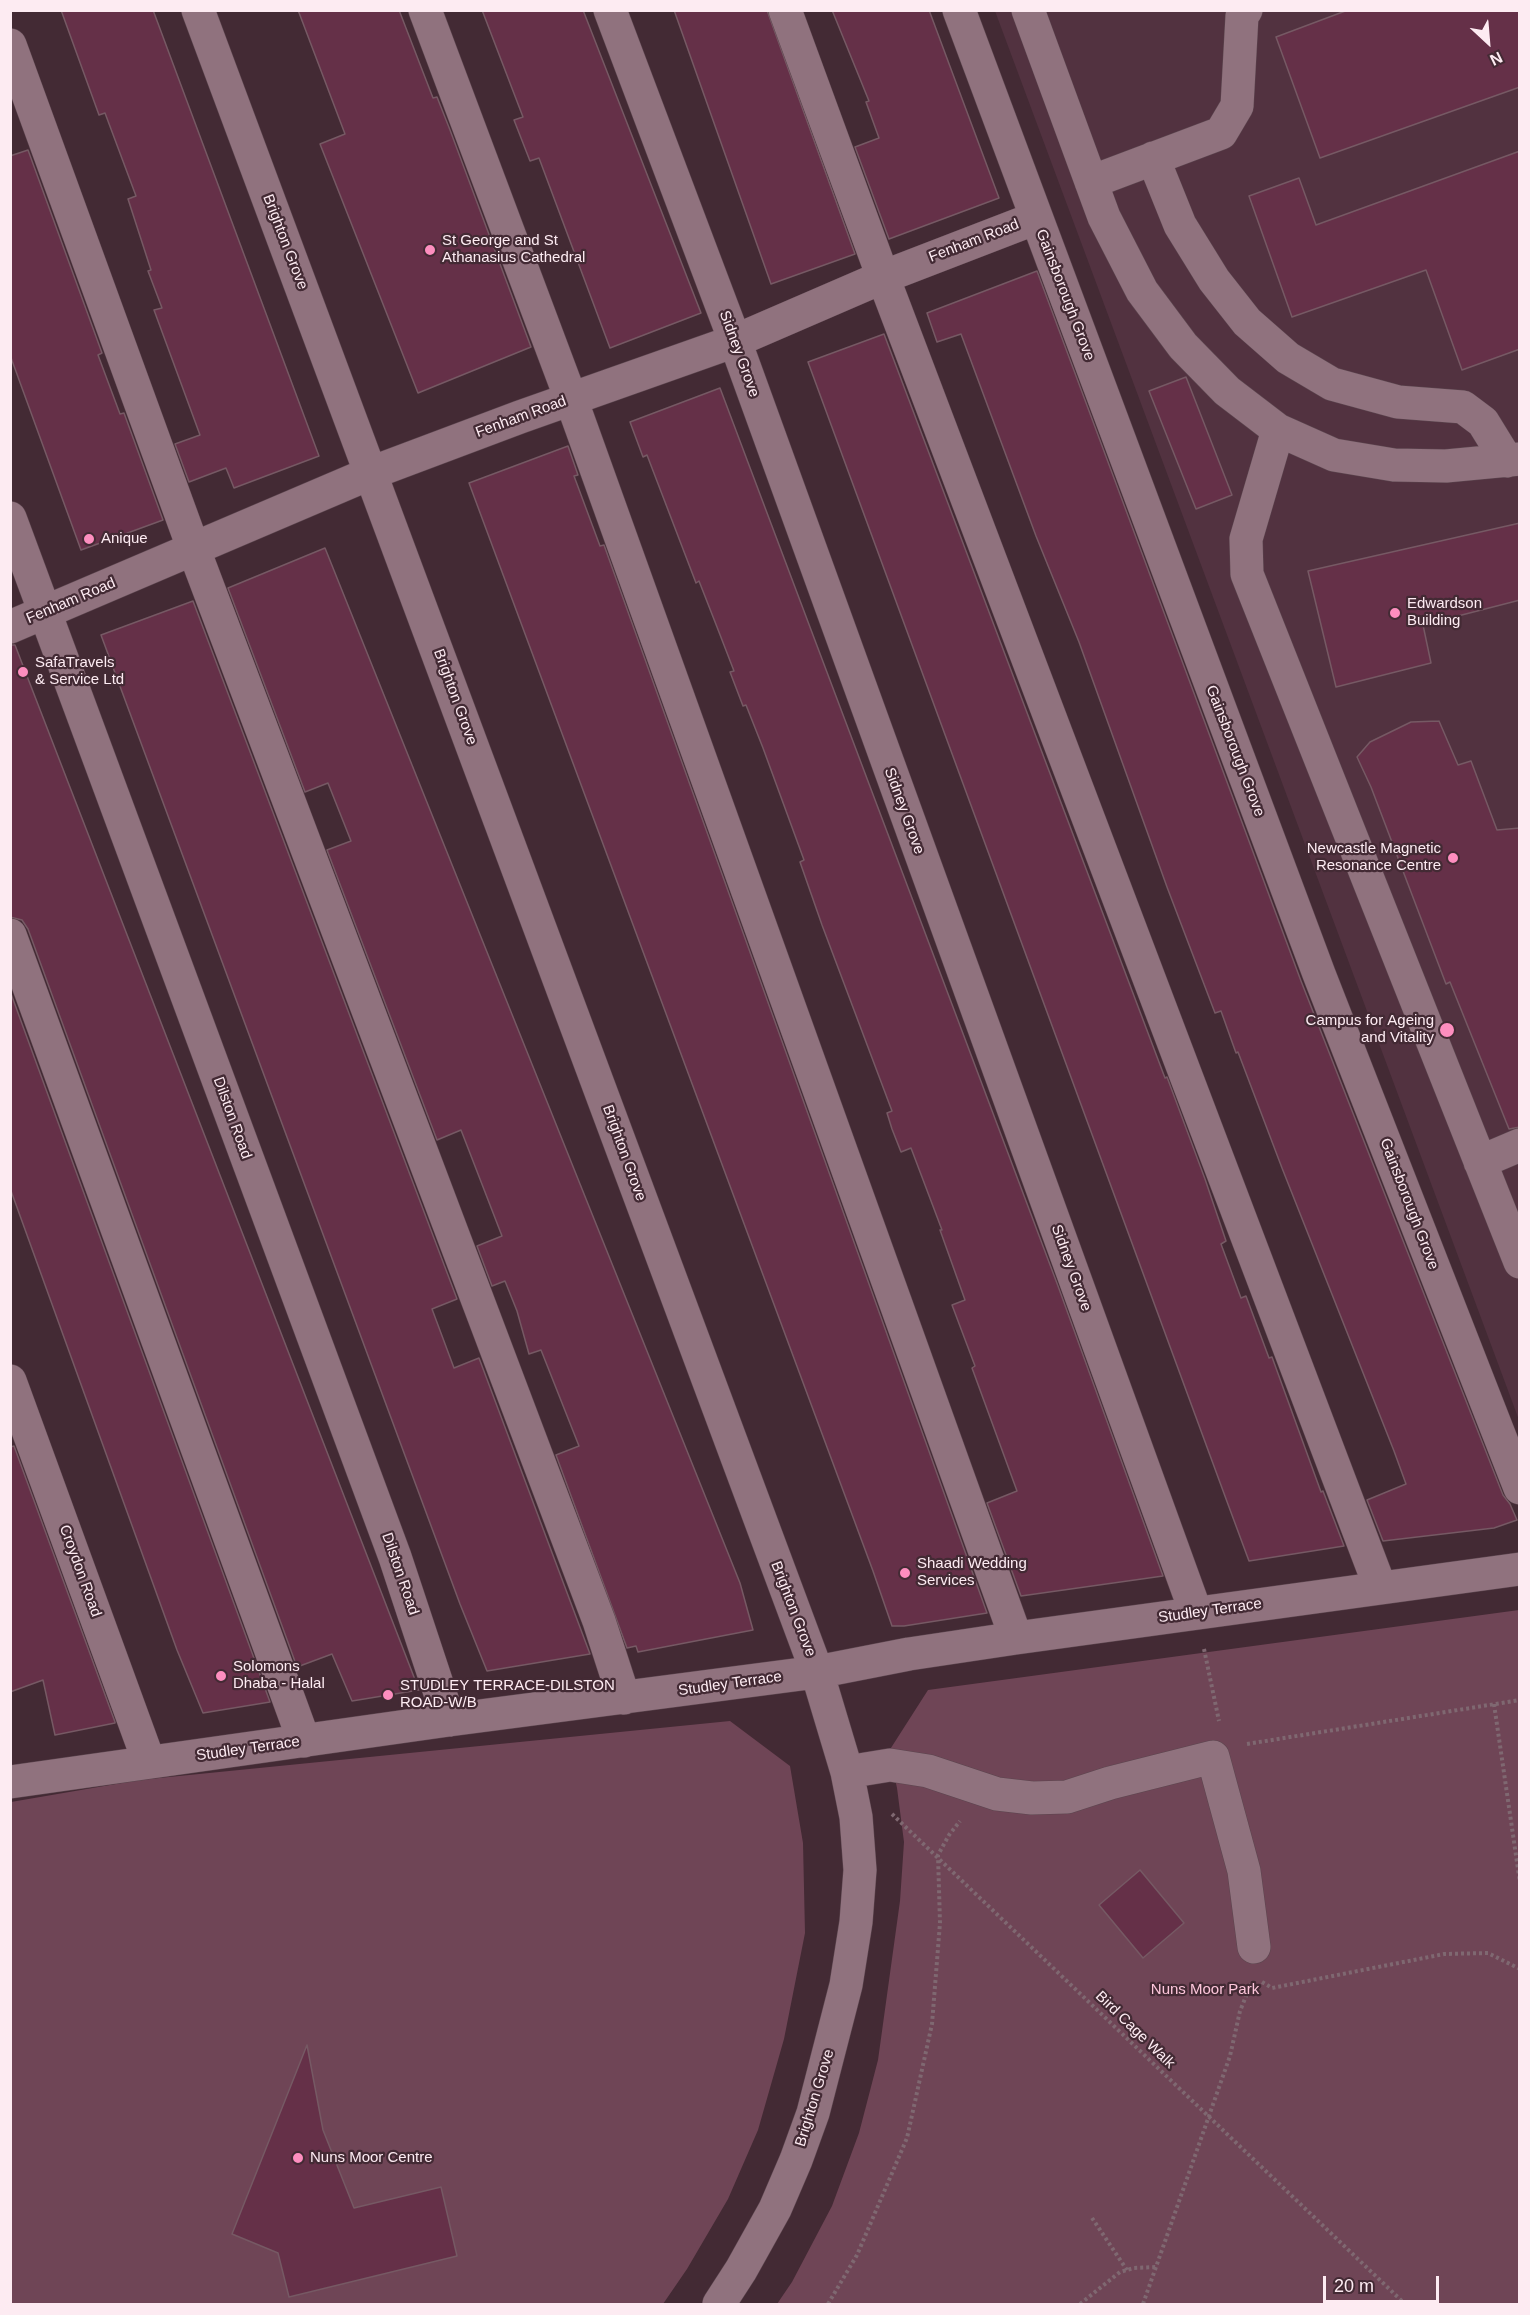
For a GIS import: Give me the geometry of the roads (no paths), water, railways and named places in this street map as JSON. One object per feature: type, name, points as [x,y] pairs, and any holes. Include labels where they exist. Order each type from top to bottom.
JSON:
[{"type":"street","name":"Brighton Grove","points":[[198,10],[817,1672],[847,1773],[856,1817],[860,1870],[856,1922],[846,1985],[813,2113],[796,2160],[775,2209],[719,2304]]},
{"type":"street","points":[[425,10],[571,399],[1016,1638]]},
{"type":"street","name":"Sidney Grove","points":[[610,10],[735,341],[1196,1613]]},
{"type":"street","points":[[785,10],[883,277],[1380,1587]]},
{"type":"street","name":"Gainsborough Grove","points":[[959,10],[1319,974],[1520,1488]]},
{"type":"street","points":[[1028,10],[1104,217],[1142,291],[1183,346],[1227,391],[1278,430],[1334,455],[1394,465],[1446,466],[1513,460]]},
{"type":"street","points":[[1091,182],[1221,133],[1237,106],[1242,16],[1246,10]]},
{"type":"street","points":[[10,45],[194,550],[599,1621],[624,1698]]},
{"type":"street","points":[[1153,158],[1180,225],[1214,280],[1247,322],[1288,358],[1332,384],[1398,402],[1463,407],[1483,422],[1513,460]]},
{"type":"street","name":"Fenham Road","points":[[10,627],[371,473],[520,417],[735,341],[883,277],[1036,218]]},
{"type":"street","points":[[1278,430],[1246,539],[1247,574],[1520,1262]]},
{"type":"street","name":"Dilston Road","points":[[10,518],[395,1557],[449,1720]]},
{"type":"street","points":[[10,935],[304,1741]]},
{"type":"street","points":[[1480,1162],[1520,1144]]},
{"type":"street","name":"Croydon Road","points":[[10,1381],[149,1762]]},
{"type":"street","name":"Studley Terrace","points":[[10,1782],[449,1720],[817,1672],[909,1654],[1016,1638],[1520,1569]]},
{"type":"street","points":[[847,1773],[890,1765],[928,1771],[997,1794],[1032,1798],[1067,1797],[1110,1783],[1219,1755],[1244,1871],[1254,1947]]},
{"type":"place","name":"St George and St Athanasius Cathedral","points":[[430,250]]},
{"type":"place","name":"Anique","points":[[89,539]]},
{"type":"place","name":"Edwardson Building","points":[[1395,613]]},
{"type":"place","name":"SafaTravels & Service Ltd","points":[[23,672]]},
{"type":"place","name":"Newcastle Magnetic Resonance Centre","points":[[1453,858]]},
{"type":"place","name":"Campus for Ageing and Vitality","points":[[1447,1030]]},
{"type":"place","name":"Shaadi Wedding Services","points":[[905,1573]]},
{"type":"place","name":"Solomons Dhaba - Halal","points":[[221,1676]]},
{"type":"place","name":"STUDLEY TERRACE-DILSTON ROAD-W/B","points":[[388,1695]]},
{"type":"place","name":"Nuns Moor Centre","points":[[298,2158]]},
{"type":"park label","name":"Nuns Moor Park","points":[[1205,1990]]}]
